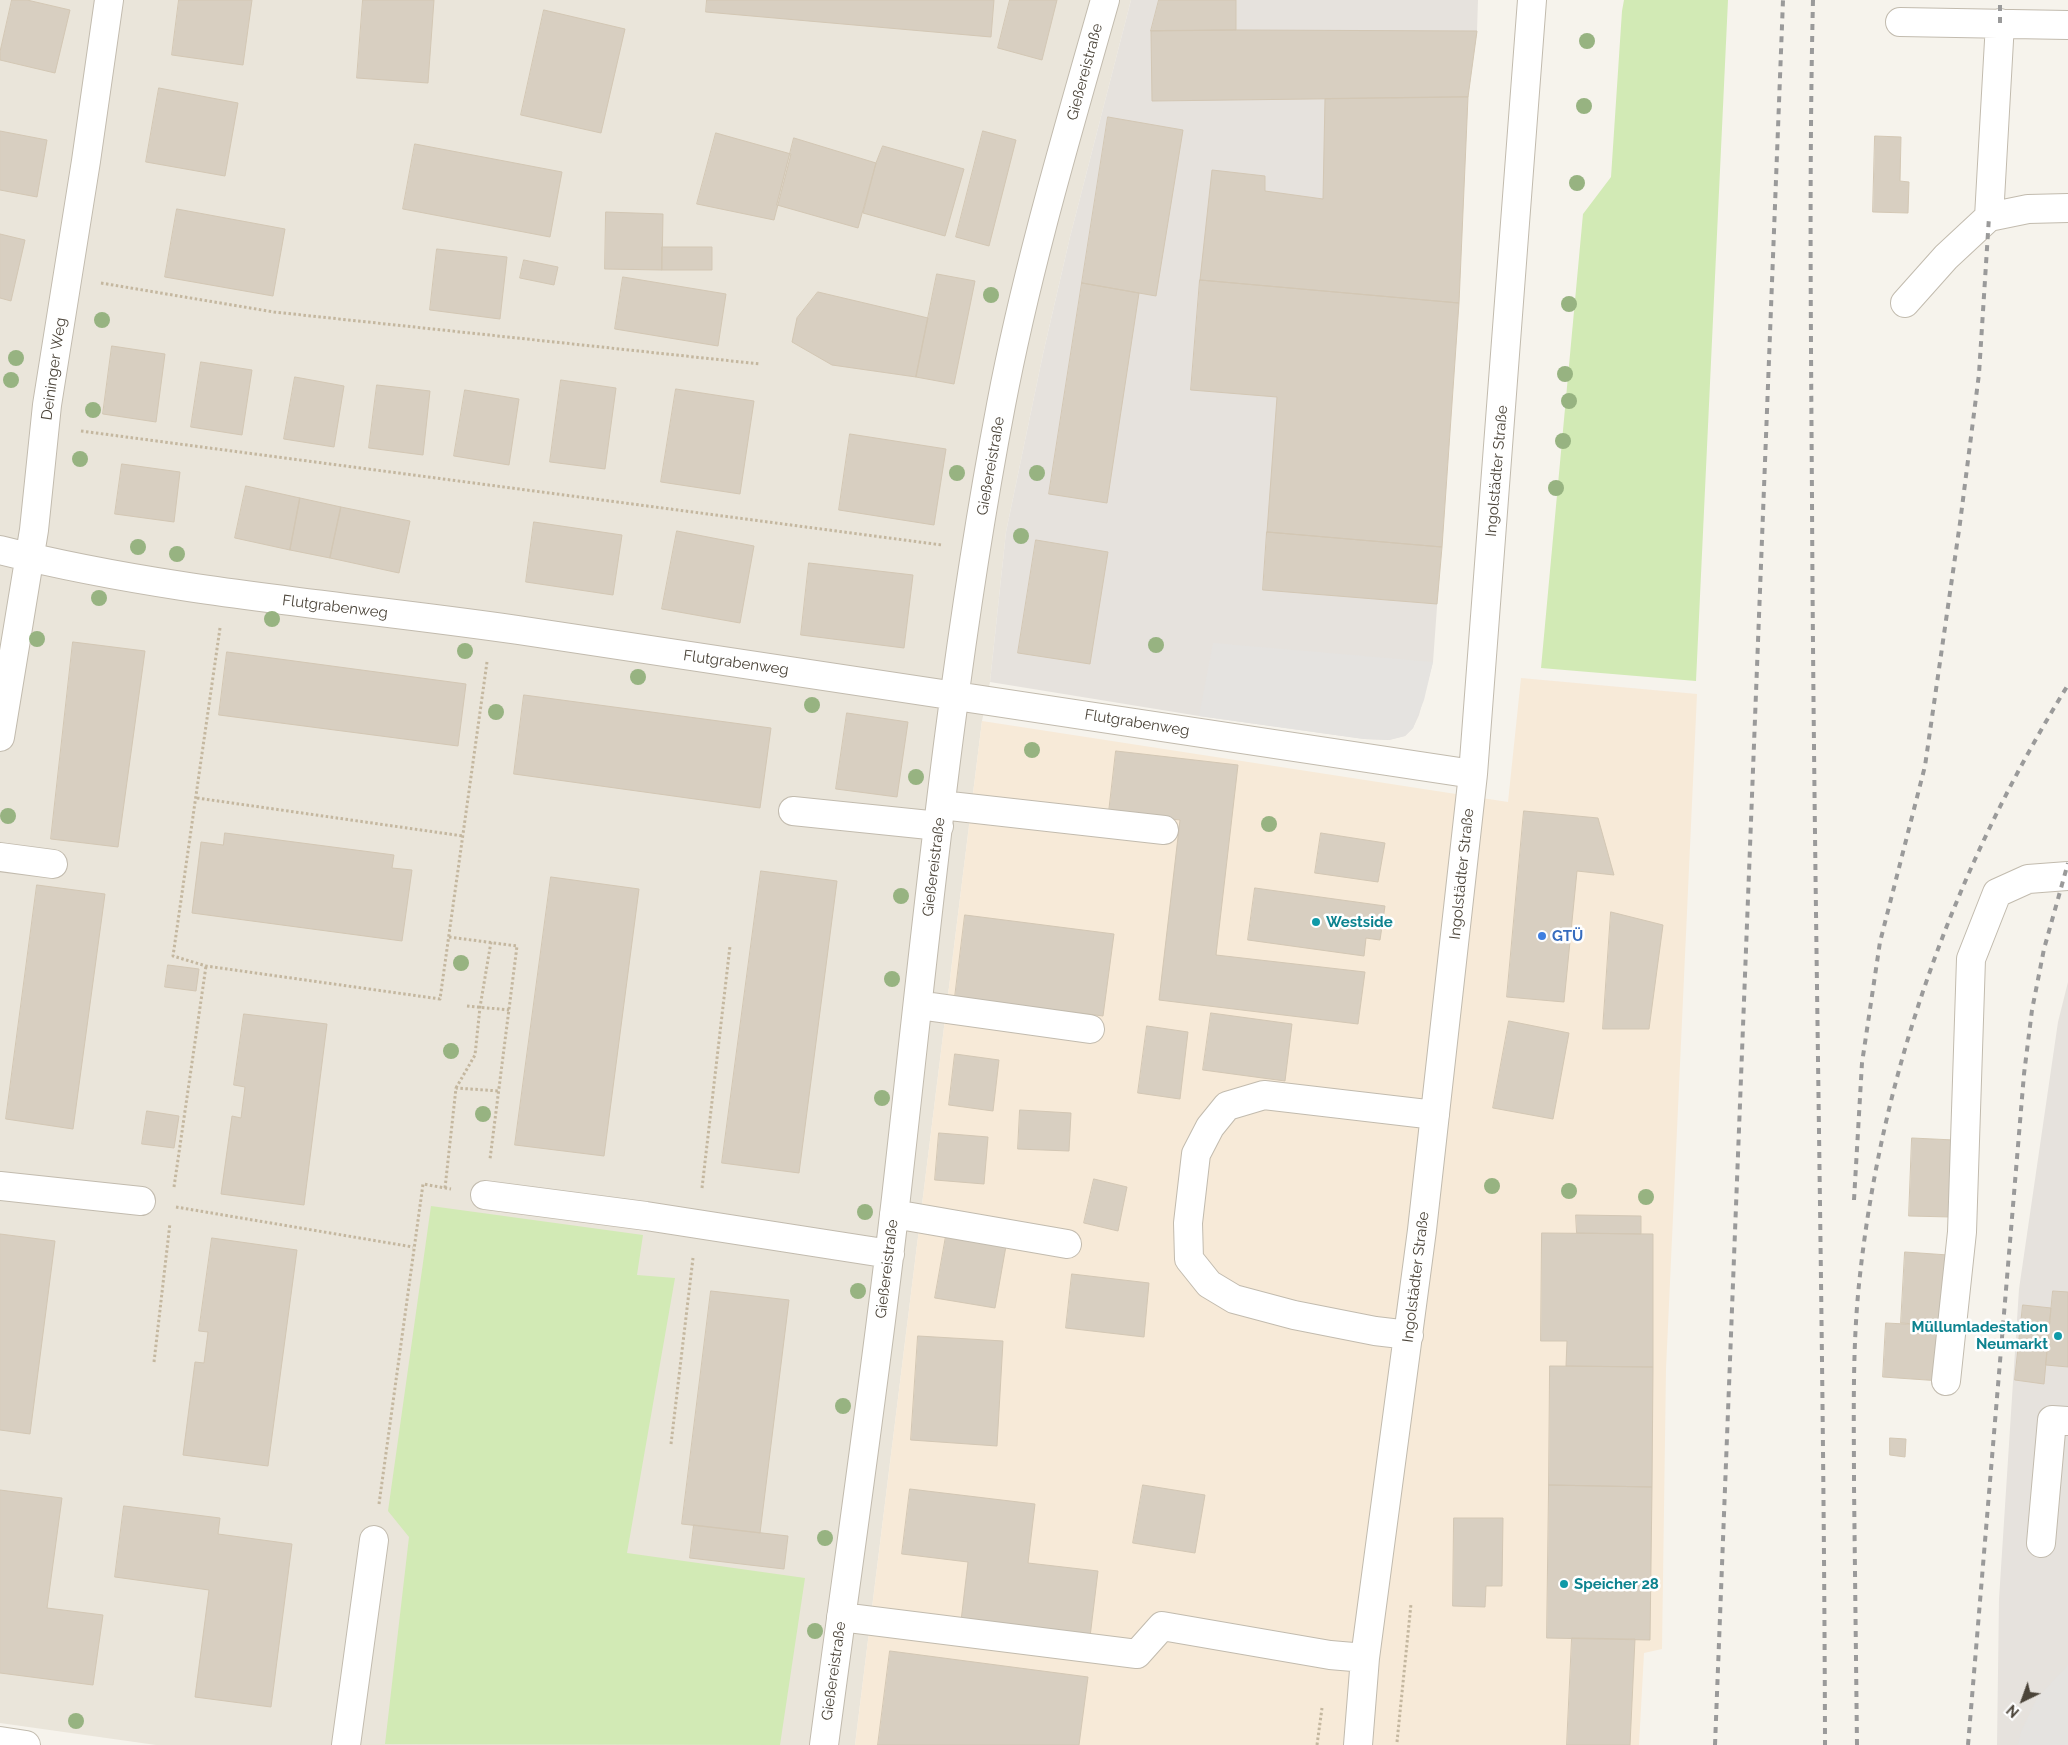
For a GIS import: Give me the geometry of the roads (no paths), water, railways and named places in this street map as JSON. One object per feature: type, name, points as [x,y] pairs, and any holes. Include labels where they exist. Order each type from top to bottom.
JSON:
[{"type":"street","name":"Deininger Weg","points":[[0,738],[30,557],[56,343],[68,278],[109,0]]},
{"type":"street","name":"Gießereistraße","points":[[824,1745],[890,1254],[954,696],[977,550],[1002,404],[1029,278],[1104,0]]},
{"type":"street","name":"Ingolstädter Straße","points":[[1358,1745],[1365,1658],[1409,1335],[1473,774],[1532,0]]},
{"type":"street","points":[[1900,22],[2068,25]]},
{"type":"street","points":[[1989,218],[2000,24]]},
{"type":"street","points":[[1905,303],[1946,257],[1989,218],[2028,209],[2068,208]]},
{"type":"street","name":"Flutgrabenweg","points":[[0,550],[113,574],[226,593],[492,627],[1473,774]]},
{"type":"street","points":[[793,811],[940,815],[1164,830]]},
{"type":"street","points":[[0,857],[53,864]]},
{"type":"street","points":[[1946,1381],[1962,1232],[1971,959],[1997,893],[2028,879],[2068,876]]},
{"type":"street","points":[[918,1005],[1090,1030]]},
{"type":"street","points":[[1409,1335],[1375,1331],[1294,1315],[1234,1299],[1209,1284],[1189,1259],[1188,1224],[1196,1154],[1210,1127],[1227,1106],[1264,1095],[1435,1115]]},
{"type":"street","points":[[0,1186],[141,1201]]},
{"type":"street","points":[[485,1195],[646,1216],[890,1254]]},
{"type":"street","points":[[894,1214],[1066,1244]]},
{"type":"street","points":[[2041,1543],[2052,1420],[2068,1421]]},
{"type":"street","points":[[346,1745],[374,1540]]},
{"type":"street","points":[[841,1617],[1137,1654],[1162,1626],[1330,1655],[1365,1658]]},
{"type":"street","points":[[0,1741],[26,1745]]},
{"type":"railway","points":[[1715,1745],[1783,0]]},
{"type":"railway","points":[[1813,0],[1811,188],[1812,500],[1825,1745]]},
{"type":"railway","points":[[2000,0],[2000,23]]},
{"type":"railway","points":[[1854,1200],[1862,1063],[1880,942],[1925,766],[1960,523],[1979,374],[1989,217]]},
{"type":"railway","points":[[1857,1745],[1854,1485],[1855,1354],[1857,1301],[1871,1197],[1887,1119],[1907,1043],[1931,968],[1959,895],[1992,823],[2028,753],[2068,685]]},
{"type":"railway","points":[[1968,1745],[2024,1074],[2032,1010],[2044,949],[2068,863]]},
{"type":"place","name":"Westside","points":[[1316,922]]},
{"type":"place","name":"GTÜ","points":[[1542,936]]},
{"type":"place","name":"Müllumladestation Neumarkt","points":[[2058,1336]]},
{"type":"place","name":"Speicher 28","points":[[1564,1584]]}]
